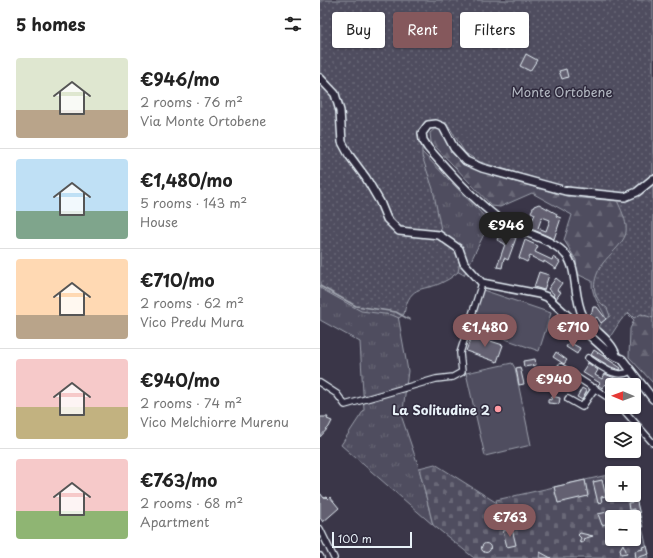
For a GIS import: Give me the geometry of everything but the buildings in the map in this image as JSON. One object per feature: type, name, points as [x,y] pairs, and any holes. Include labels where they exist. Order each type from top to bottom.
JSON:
[{"type":"street","points":[[320,78],[335,94],[340,111],[342,142],[349,155],[366,178],[380,202],[387,219],[399,231],[439,235],[458,249],[464,263],[482,283],[539,294],[547,297],[610,354],[616,355]]},
{"type":"street","points":[[653,179],[637,192],[626,197],[566,191],[474,165],[458,154],[443,127],[436,124],[425,128],[422,137],[428,148],[499,219],[559,249],[568,256],[572,268],[576,298],[582,314],[589,324],[614,348],[616,355],[653,399]]},
{"type":"street","points":[[320,383],[337,394],[345,405],[436,379],[453,377],[462,372],[460,353],[482,283]]},
{"type":"street","points":[[588,358],[613,373],[625,374],[630,371]]},
{"type":"street","points":[[561,368],[605,395]]},
{"type":"street","points":[[568,399],[582,407],[595,388]]},
{"type":"street","points":[[627,414],[653,443]]},
{"type":"street","points":[[320,529],[334,558]]},
{"type":"green space","points":[[320,0],[332,16],[332,48],[355,48],[417,133],[421,151],[490,222],[464,275],[439,261],[397,310],[408,371],[402,418],[419,468],[433,525],[341,445],[364,410],[360,342],[320,320]]},
{"type":"green space","name":"Monte Ortobene","points":[[320,0],[653,0],[653,318],[641,314],[634,318],[629,313],[621,320],[610,337],[599,328],[602,322],[610,316],[607,308],[601,304],[595,293],[595,281],[599,269],[623,240],[626,231],[623,214],[613,192],[579,189],[551,183],[480,162],[465,153],[447,123],[437,121],[422,129],[422,156],[433,189],[442,235],[461,256],[458,272],[438,285],[414,292],[410,297],[404,314],[399,318],[392,315],[361,311],[320,288]]},
{"type":"green space","points":[[438,126],[459,159],[497,177],[570,197],[630,202],[653,188],[653,383],[629,357],[630,329],[634,320],[627,313],[607,323],[592,288],[592,281],[577,274],[576,260],[564,240],[572,215],[532,193],[500,207],[492,206],[431,142],[430,133]]},
{"type":"green space","points":[[483,290],[551,313],[539,351],[471,327]]},
{"type":"green space","name":"La Solitudine 2","points":[[512,363],[515,368],[531,445],[485,456],[466,373]]},
{"type":"green space","points":[[435,464],[497,503],[496,500],[605,476],[605,502],[637,502],[638,510],[605,510],[605,546],[641,546],[641,522],[649,558],[474,558],[433,525],[419,468]]},
{"type":"waterway","points":[[320,286],[356,306],[396,312],[410,320]]},
{"type":"place","name":"La Solitudine 2","points":[[498,409]]}]
